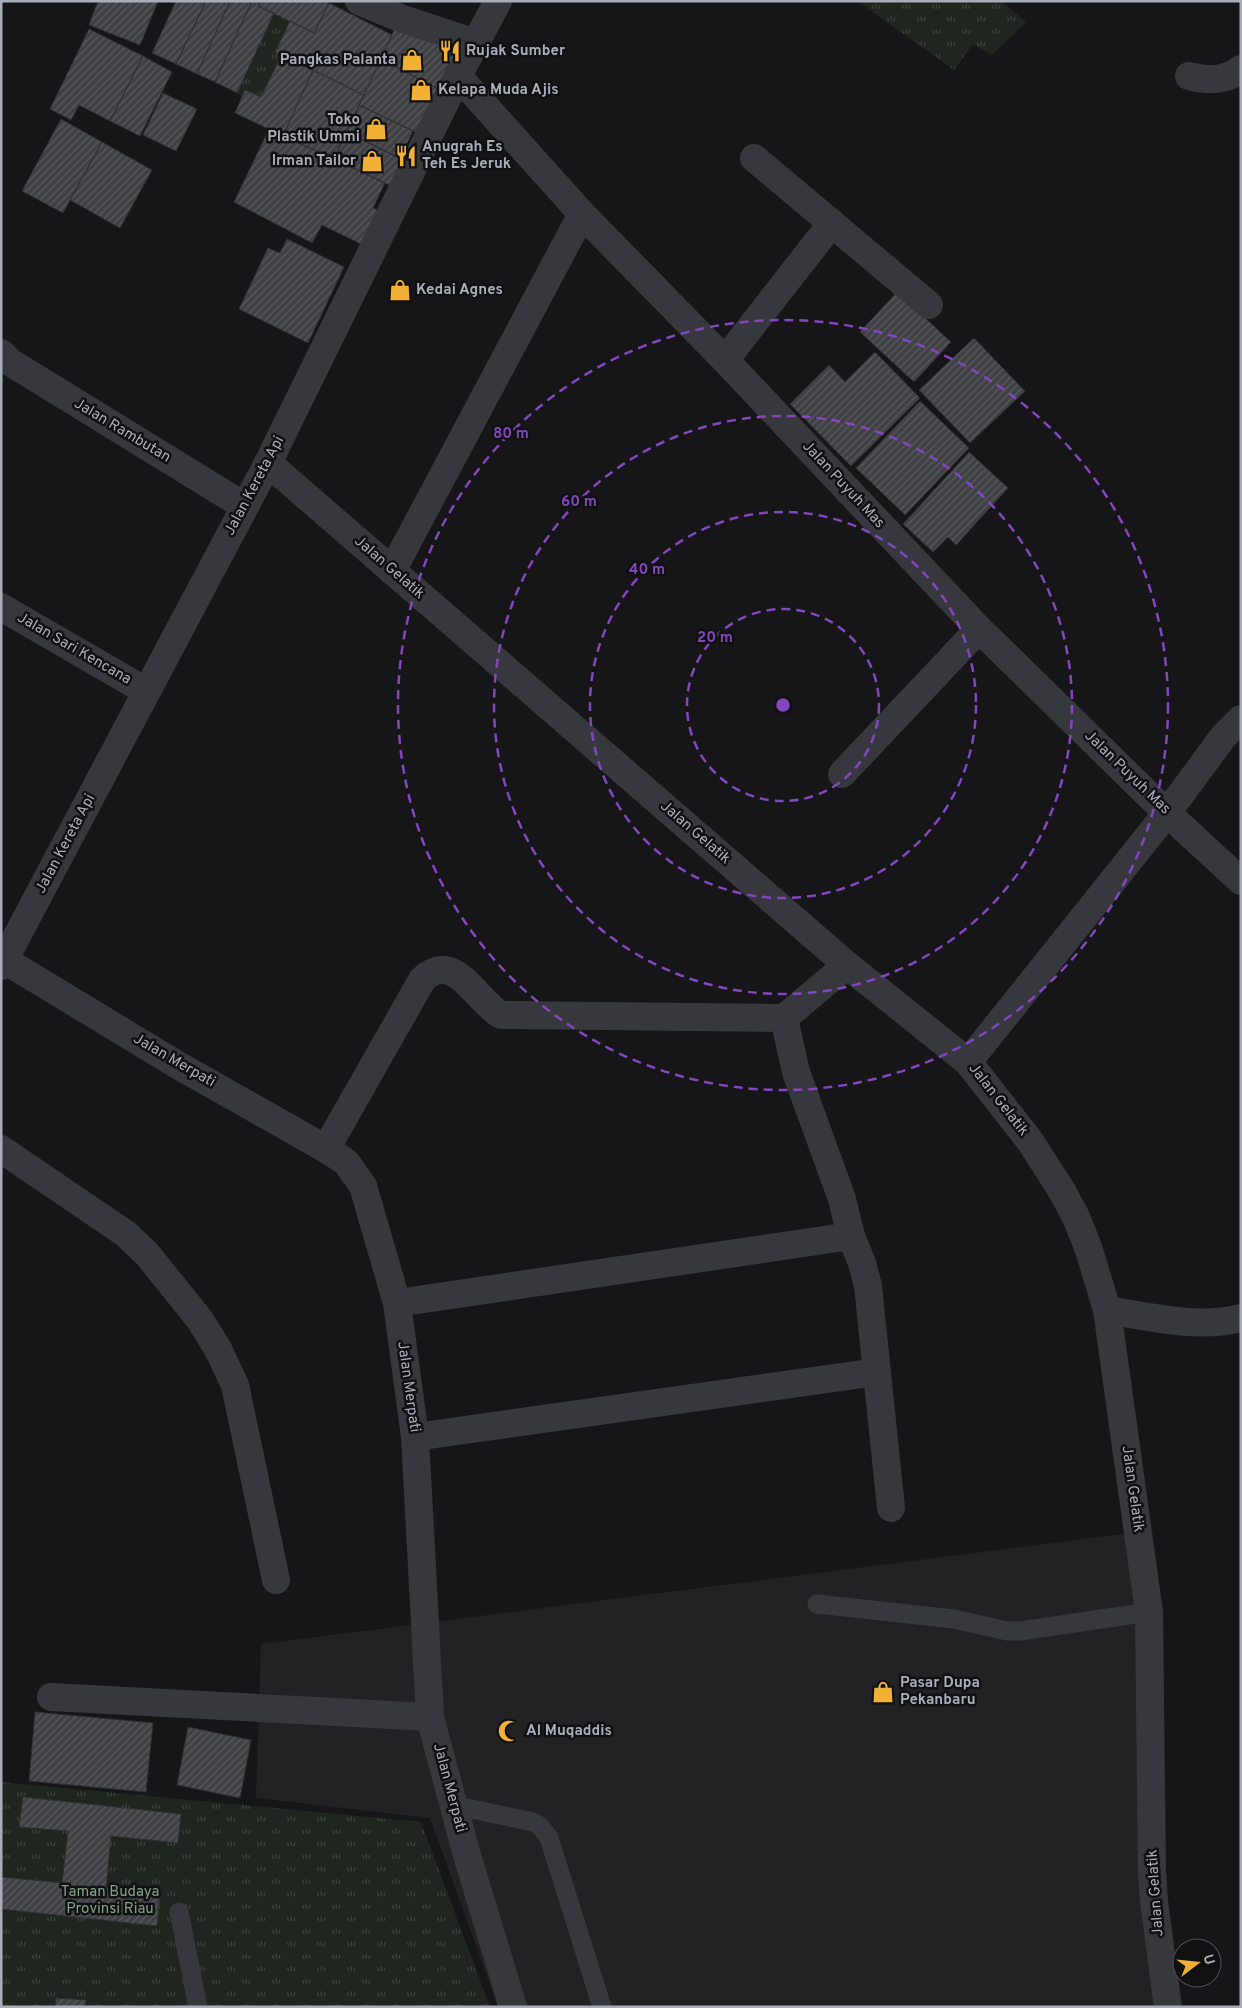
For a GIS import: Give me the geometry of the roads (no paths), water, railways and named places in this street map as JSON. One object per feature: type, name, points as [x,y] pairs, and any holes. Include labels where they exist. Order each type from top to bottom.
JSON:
[{"type":"street","points":[[360,1],[400,18],[476,43]]},
{"type":"street","name":"Jalan Kereta Api","points":[[2,961],[268,463],[458,76],[498,1]]},
{"type":"street","points":[[1189,76],[1213,80],[1241,69]]},
{"type":"street","name":"Jalan Puyuh Mas","points":[[458,76],[582,214],[725,360],[979,629],[1167,813],[1241,881]]},
{"type":"street","points":[[754,158],[929,305]]},
{"type":"street","points":[[392,571],[582,214]]},
{"type":"street","points":[[725,360],[832,223]]},
{"type":"street","name":"Jalan Rambutan","points":[[1,353],[10,362],[244,506]]},
{"type":"street","name":"Jalan Gelatik","points":[[268,463],[847,965],[968,1062],[1030,1142],[1062,1191],[1076,1217],[1089,1250],[1107,1310],[1149,1612],[1152,1870],[1154,1901],[1168,2007]]},
{"type":"street","name":"Jalan Sari Kencana","points":[[1,607],[146,691]]},
{"type":"street","points":[[842,774],[979,629]]},
{"type":"street","points":[[968,1062],[1167,813],[1223,737],[1241,719]]},
{"type":"street","name":"Jalan Merpati","points":[[2,961],[176,1064],[326,1149],[346,1162],[363,1186],[397,1304],[415,1437],[430,1717],[466,1852],[513,2007]]},
{"type":"street","points":[[326,1149],[422,980],[430,972],[449,970],[471,986],[488,1005],[501,1015],[784,1018],[847,965]]},
{"type":"street","points":[[784,1018],[796,1072],[842,1199],[851,1236],[862,1263],[868,1286],[892,1508]]},
{"type":"street","points":[[1,1149],[126,1234],[147,1254],[218,1349],[235,1385],[276,1580]]},
{"type":"street","points":[[397,1304],[851,1236]]},
{"type":"street","points":[[1107,1310],[1176,1321],[1217,1323],[1241,1318]]},
{"type":"street","points":[[415,1437],[877,1372]]},
{"type":"street","points":[[51,1697],[430,1717]]},
{"type":"lane","points":[[816,1604],[954,1619],[1007,1631],[1020,1631],[1149,1612]]},
{"type":"lane","points":[[453,1805],[524,1819],[540,1826],[548,1838],[602,2007]]},
{"type":"lane","points":[[179,1912],[198,2007]]},
{"type":"place","name":"Rujak Sumber","points":[[450,51]]},
{"type":"place","name":"Pangkas Palanta","points":[[412,60]]},
{"type":"place","name":"Kelapa Muda Ajis","points":[[421,90]]},
{"type":"place","name":"Toko Plastik Ummi","points":[[376,129]]},
{"type":"place","name":"Anugrah Es Teh Es Jeruk","points":[[406,156]]},
{"type":"place","name":"Irman Tailor","points":[[372,161]]},
{"type":"place","name":"Kedai Agnes","points":[[400,290]]},
{"type":"place","name":"Pasar Dupa Pekanbaru","points":[[883,1692]]},
{"type":"place","name":"Al Muqaddis","points":[[509,1731]]},
{"type":"park label","name":"Taman Budaya Provinsi Riau","points":[[110,1900]]}]
